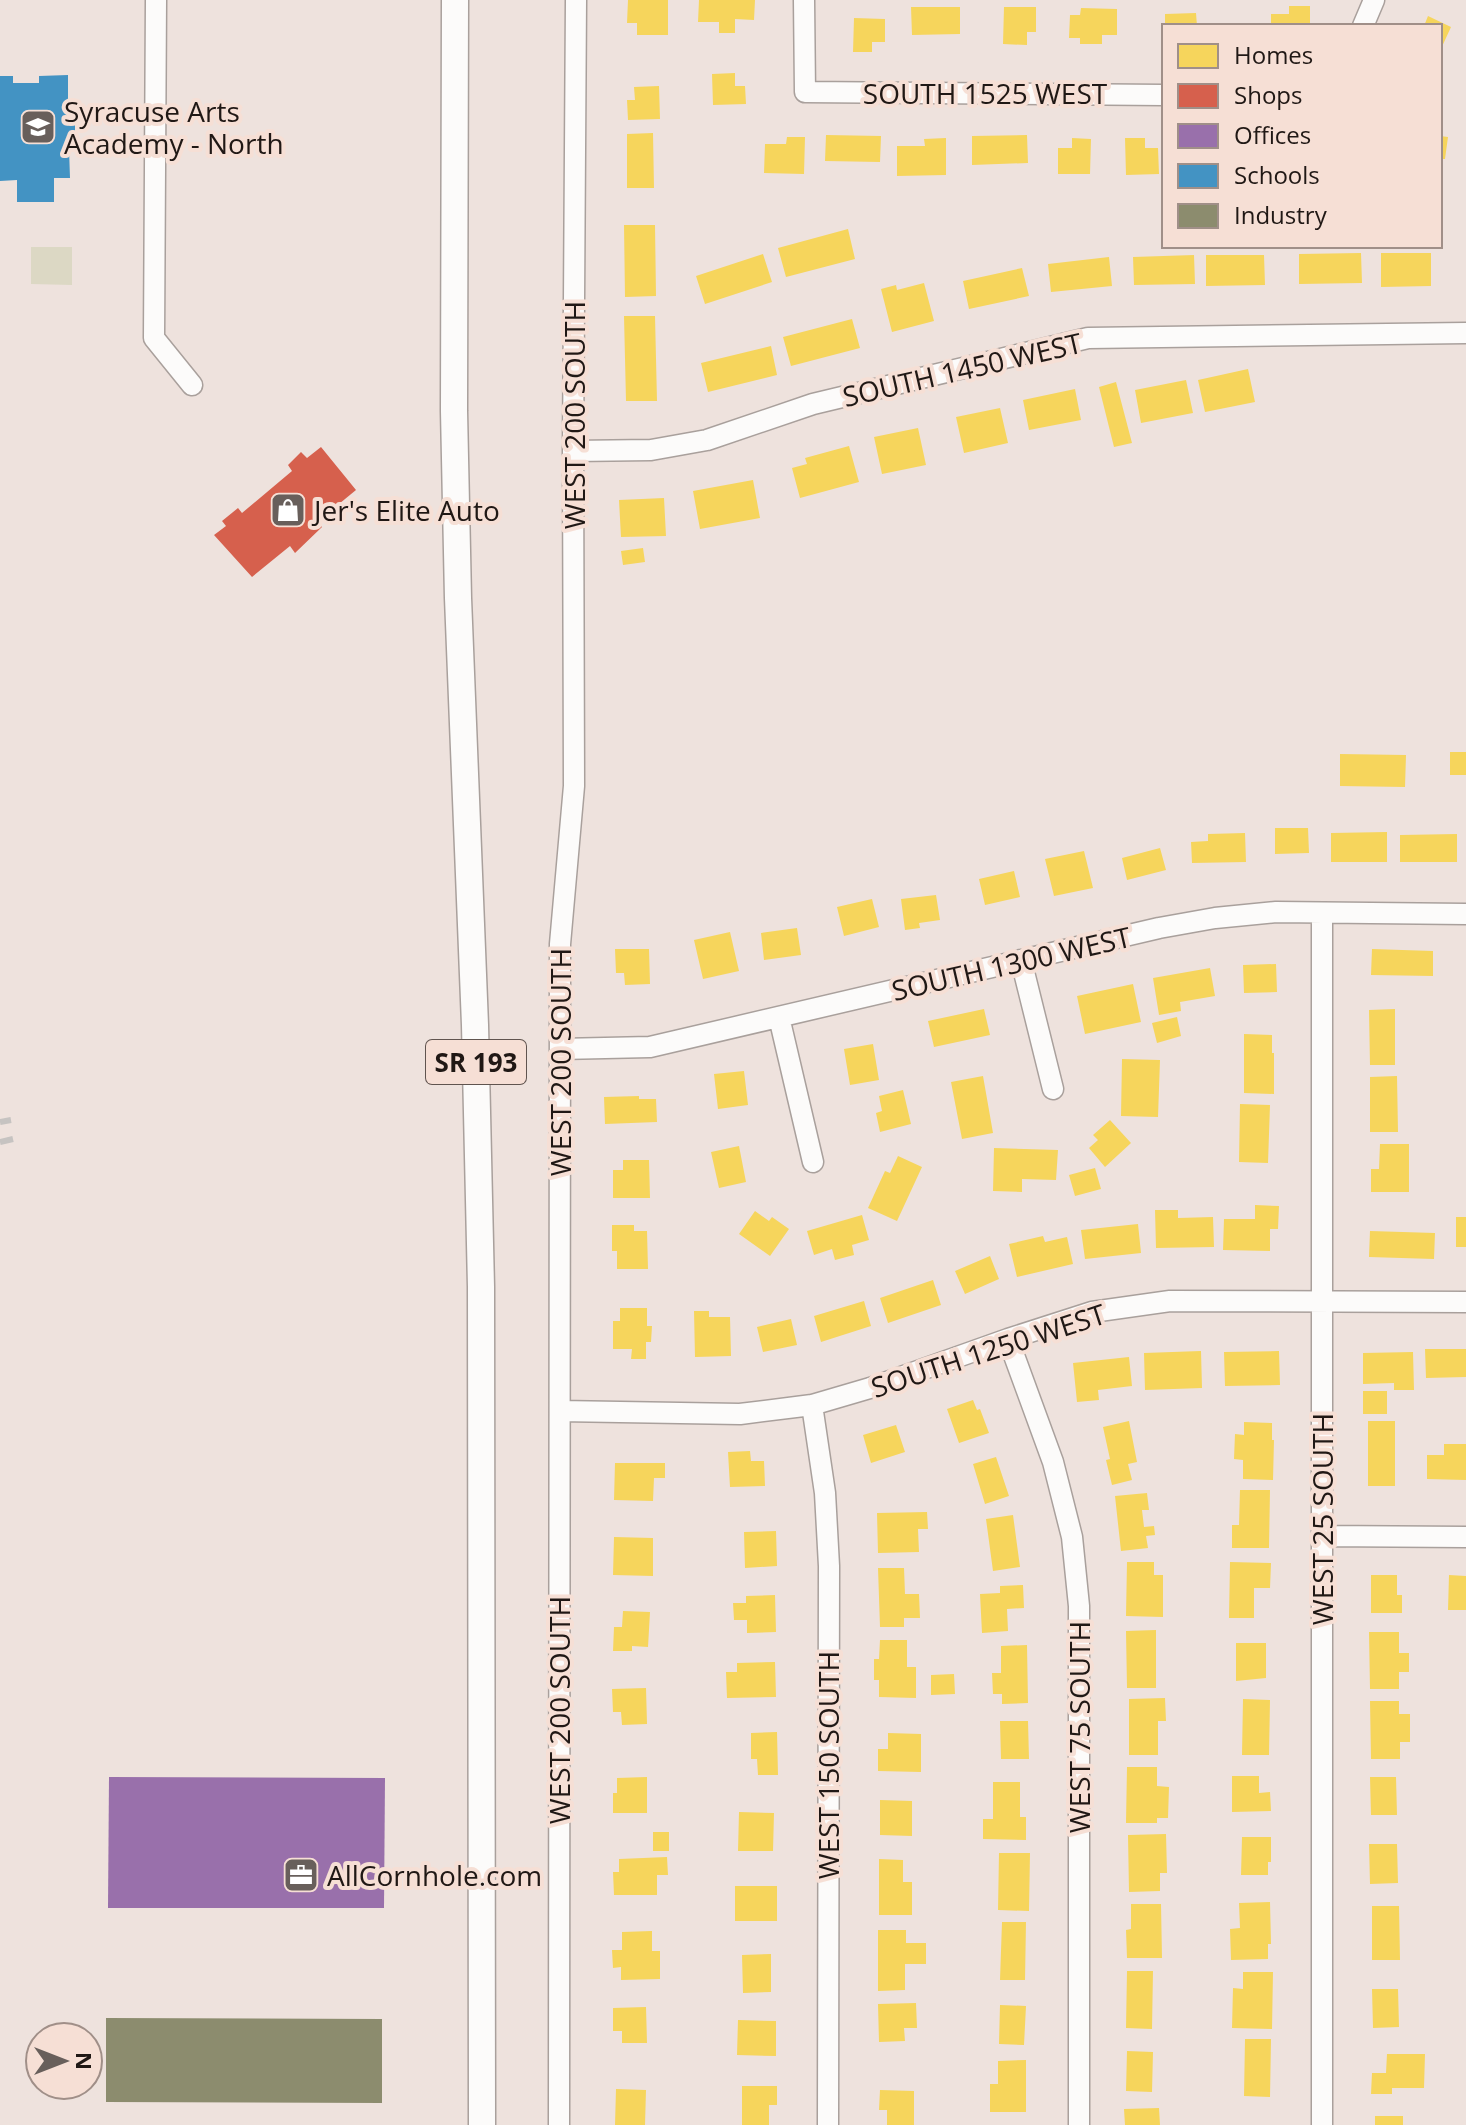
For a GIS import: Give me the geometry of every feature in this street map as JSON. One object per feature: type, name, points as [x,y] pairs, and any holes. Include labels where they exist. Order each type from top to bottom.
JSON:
[{"type":"main road","name":"SR 193","points":[[455,0],[454,411],[481,1287],[482,2125]]},
{"type":"street","points":[[156,0],[154,338],[192,385]]},
{"type":"street","name":"WEST 200 SOUTH","points":[[559,2125],[560,944],[574,786],[576,0]]},
{"type":"street","name":"SOUTH 1525 WEST","points":[[804,0],[805,92],[1162,95]]},
{"type":"street","points":[[1364,24],[1374,0]]},
{"type":"street","name":"SOUTH 1450 WEST","points":[[573,451],[651,450],[707,440],[813,404],[1088,338],[1460,333]]},
{"type":"street","name":"SOUTH 1300 WEST","points":[[560,1049],[650,1047],[1159,928],[1215,918],[1276,912],[1466,914]]},
{"type":"street","name":"WEST 25 SOUTH","points":[[1322,913],[1322,2125]]},
{"type":"street","points":[[1021,960],[1053,1089]]},
{"type":"street","points":[[779,1017],[813,1162]]},
{"type":"street","name":"SOUTH 1250 WEST","points":[[560,1411],[740,1414],[812,1405],[1092,1312],[1170,1301],[1466,1302]]},
{"type":"street","name":"WEST 75 SOUTH","points":[[1008,1339],[1053,1462],[1065,1507],[1072,1537],[1079,1606],[1079,2125]]},
{"type":"street","name":"WEST 150 SOUTH","points":[[812,1405],[825,1493],[829,1566],[828,2125]]},
{"type":"street","points":[[1322,1536],[1466,1537]]},
{"type":"shaded area","points":[[31,247],[72,247],[72,285],[31,284]]},
{"type":"building: Homes","points":[[628,0],[668,0],[668,35],[637,35],[637,23],[627,23]]},
{"type":"building: Homes","points":[[699,0],[755,0],[754,20],[735,19],[735,33],[719,33],[719,22],[698,22]]},
{"type":"building: Homes","points":[[1289,6],[1310,6],[1310,24],[1271,24],[1271,14],[1289,14]]},
{"type":"building: Homes","points":[[911,7],[960,7],[960,34],[912,35]]},
{"type":"building: Homes","points":[[1004,7],[1036,7],[1036,32],[1027,32],[1027,45],[1003,44]]},
{"type":"building: Homes","points":[[1081,8],[1117,9],[1117,35],[1102,35],[1102,44],[1080,44],[1080,38],[1069,38],[1070,15],[1080,15]]},
{"type":"building: Homes","points":[[1196,13],[1197,24],[1165,24],[1165,14]]},
{"type":"building: Homes","points":[[1428,16],[1451,27],[1442,47],[1442,24],[1425,24]]},
{"type":"building: Homes","points":[[854,18],[885,19],[885,42],[872,42],[872,52],[853,52]]},
{"type":"building: Homes","points":[[735,73],[735,86],[745,86],[746,104],[713,105],[712,74]]},
{"type":"building: Homes","points":[[659,86],[660,119],[628,120],[627,100],[635,100],[634,87]]},
{"type":"building: Homes","points":[[653,133],[654,188],[627,188],[627,134]]},
{"type":"building: Homes","points":[[826,135],[881,136],[880,162],[825,161]]},
{"type":"building: Homes","points":[[1027,135],[1028,163],[972,165],[972,136]]},
{"type":"building: Homes","points":[[1442,136],[1448,137],[1445,159],[1442,159]]},
{"type":"building: Homes","points":[[787,137],[805,137],[804,174],[764,173],[765,144],[786,144]]},
{"type":"building: Homes","points":[[946,138],[946,175],[897,176],[897,146],[925,146],[924,139]]},
{"type":"building: Homes","points":[[1072,138],[1091,139],[1090,174],[1058,174],[1058,148],[1072,148]]},
{"type":"building: Homes","points":[[1125,138],[1145,138],[1145,148],[1158,148],[1159,174],[1126,175]]},
{"type":"building: Homes","points":[[624,225],[655,225],[656,296],[625,297]]},
{"type":"building: Homes","points":[[848,229],[855,259],[786,277],[778,248]]},
{"type":"building: Homes","points":[[1361,253],[1362,283],[1299,284],[1299,254]]},
{"type":"building: Homes","points":[[1381,253],[1431,253],[1431,286],[1381,287]]},
{"type":"building: Homes","points":[[763,254],[772,282],[705,304],[696,276]]},
{"type":"building: Homes","points":[[1194,255],[1195,284],[1134,285],[1133,257]]},
{"type":"building: Homes","points":[[1206,255],[1264,255],[1265,285],[1206,286]]},
{"type":"building: Homes","points":[[1109,257],[1112,286],[1051,292],[1048,264]]},
{"type":"building: Homes","points":[[1022,268],[1029,296],[969,309],[963,281]]},
{"type":"building: Homes","points":[[924,283],[934,321],[892,332],[881,289],[896,285],[897,290]]},
{"type":"building: Homes","points":[[624,316],[655,316],[657,401],[626,401]]},
{"type":"building: Homes","points":[[852,319],[860,348],[791,366],[783,337]]},
{"type":"building: Homes","points":[[771,346],[777,375],[708,392],[701,363]]},
{"type":"building: Homes","points":[[1248,369],[1255,402],[1205,412],[1198,380]]},
{"type":"building: Homes","points":[[1186,380],[1193,413],[1141,423],[1135,390]]},
{"type":"building: Homes","points":[[1116,382],[1132,443],[1114,447],[1099,387]]},
{"type":"building: Homes","points":[[1075,389],[1081,420],[1029,430],[1023,400]]},
{"type":"building: Homes","points":[[1000,408],[1008,443],[964,453],[956,417]]},
{"type":"building: Homes","points":[[918,428],[926,465],[882,474],[874,437]]},
{"type":"building: Homes","points":[[849,446],[859,482],[800,498],[792,468],[807,464],[805,458]]},
{"type":"building: Homes","points":[[753,480],[760,518],[700,529],[693,491]]},
{"type":"building: Homes","points":[[664,498],[666,536],[621,537],[619,500]]},
{"type":"building: Homes","points":[[643,548],[645,562],[623,565],[621,551]]},
{"type":"building: Homes","points":[[1450,752],[1466,752],[1466,775],[1450,775]]},
{"type":"building: Homes","points":[[1340,754],[1406,755],[1405,787],[1340,786]]},
{"type":"building: Homes","points":[[1275,828],[1308,828],[1309,853],[1275,854]]},
{"type":"building: Homes","points":[[1387,832],[1387,862],[1331,862],[1331,833]]},
{"type":"building: Homes","points":[[1245,833],[1246,862],[1192,863],[1191,842],[1208,841],[1208,834]]},
{"type":"building: Homes","points":[[1457,834],[1457,862],[1400,862],[1400,835]]},
{"type":"building: Homes","points":[[1160,848],[1166,870],[1127,880],[1122,858]]},
{"type":"building: Homes","points":[[1084,851],[1093,888],[1054,896],[1045,859]]},
{"type":"building: Homes","points":[[1014,871],[1020,897],[985,905],[979,879]]},
{"type":"building: Homes","points":[[936,895],[940,920],[919,923],[920,928],[905,930],[901,899]]},
{"type":"building: Homes","points":[[872,899],[879,927],[844,936],[837,907]]},
{"type":"building: Homes","points":[[797,928],[801,955],[764,960],[761,933]]},
{"type":"building: Homes","points":[[730,932],[739,971],[703,979],[694,940]]},
{"type":"building: Homes","points":[[615,949],[649,949],[650,984],[625,985],[624,973],[616,973]]},
{"type":"building: Homes","points":[[1372,949],[1433,951],[1433,976],[1371,975]]},
{"type":"building: Homes","points":[[1276,964],[1277,992],[1244,993],[1243,965]]},
{"type":"building: Homes","points":[[1210,968],[1215,996],[1180,1002],[1181,1011],[1159,1015],[1153,978]]},
{"type":"building: Homes","points":[[1133,984],[1141,1022],[1085,1034],[1077,996]]},
{"type":"building: Homes","points":[[984,1009],[990,1035],[934,1047],[928,1021]]},
{"type":"building: Homes","points":[[1395,1009],[1395,1065],[1370,1065],[1369,1010]]},
{"type":"building: Homes","points":[[1177,1017],[1181,1036],[1157,1043],[1152,1023]]},
{"type":"building: Homes","points":[[1244,1034],[1272,1035],[1274,1094],[1244,1093]]},
{"type":"building: Homes","points":[[873,1044],[879,1080],[850,1085],[844,1049]]},
{"type":"building: Homes","points":[[1122,1059],[1160,1060],[1158,1117],[1121,1116]]},
{"type":"building: Homes","points":[[744,1071],[748,1105],[718,1109],[714,1074]]},
{"type":"building: Homes","points":[[983,1076],[993,1133],[962,1139],[951,1082]]},
{"type":"building: Homes","points":[[1397,1076],[1398,1132],[1370,1132],[1370,1077]]},
{"type":"building: Homes","points":[[903,1090],[911,1124],[880,1132],[876,1113],[882,1111],[879,1096]]},
{"type":"building: Homes","points":[[639,1096],[639,1099],[656,1099],[657,1122],[605,1124],[604,1097]]},
{"type":"building: Homes","points":[[1240,1104],[1270,1105],[1268,1163],[1239,1162]]},
{"type":"building: Homes","points":[[1110,1120],[1131,1143],[1105,1167],[1089,1148],[1098,1140],[1093,1135]]},
{"type":"building: Homes","points":[[1380,1144],[1409,1144],[1409,1192],[1371,1192],[1371,1169],[1379,1169]]},
{"type":"building: Homes","points":[[739,1146],[746,1182],[719,1188],[711,1152]]},
{"type":"building: Homes","points":[[994,1148],[1058,1150],[1056,1180],[1022,1179],[1022,1192],[993,1191]]},
{"type":"building: Homes","points":[[898,1156],[922,1167],[897,1221],[868,1208],[885,1171],[890,1173]]},
{"type":"building: Homes","points":[[623,1160],[649,1160],[650,1198],[613,1198],[613,1170],[623,1170]]},
{"type":"building: Homes","points":[[1095,1168],[1101,1189],[1075,1196],[1069,1175]]},
{"type":"building: Homes","points":[[1255,1205],[1279,1206],[1278,1229],[1270,1229],[1270,1251],[1223,1250],[1224,1219],[1255,1219]]},
{"type":"building: Homes","points":[[1155,1210],[1178,1210],[1178,1218],[1213,1217],[1214,1247],[1156,1248]]},
{"type":"building: Homes","points":[[755,1211],[769,1221],[772,1217],[789,1229],[770,1256],[739,1234]]},
{"type":"building: Homes","points":[[862,1215],[869,1240],[852,1245],[854,1255],[835,1260],[832,1249],[814,1255],[807,1231]]},
{"type":"building: Homes","points":[[1456,1217],[1466,1217],[1466,1247],[1456,1247]]},
{"type":"building: Homes","points":[[1138,1224],[1141,1253],[1085,1259],[1081,1230]]},
{"type":"building: Homes","points":[[612,1225],[634,1225],[634,1231],[647,1231],[648,1269],[617,1269],[617,1251],[612,1251]]},
{"type":"building: Homes","points":[[1370,1231],[1435,1233],[1434,1259],[1369,1257]]},
{"type":"building: Homes","points":[[1043,1236],[1045,1242],[1067,1237],[1073,1264],[1017,1277],[1009,1244]]},
{"type":"building: Homes","points":[[990,1256],[999,1279],[965,1294],[955,1271]]},
{"type":"building: Homes","points":[[933,1280],[941,1305],[888,1323],[880,1298]]},
{"type":"building: Homes","points":[[864,1301],[871,1326],[821,1342],[814,1316]]},
{"type":"building: Homes","points":[[620,1308],[647,1308],[647,1326],[652,1326],[651,1342],[646,1342],[646,1359],[631,1359],[632,1349],[613,1349],[613,1321],[620,1321]]},
{"type":"building: Homes","points":[[694,1311],[709,1311],[709,1317],[730,1317],[731,1356],[695,1357]]},
{"type":"building: Homes","points":[[791,1319],[797,1345],[763,1352],[757,1327]]},
{"type":"building: Homes","points":[[1425,1349],[1466,1349],[1466,1377],[1426,1378]]},
{"type":"building: Homes","points":[[1201,1351],[1202,1388],[1145,1390],[1144,1353]]},
{"type":"building: Homes","points":[[1279,1351],[1280,1385],[1225,1386],[1224,1352]]},
{"type":"building: Homes","points":[[1413,1352],[1414,1390],[1394,1390],[1394,1383],[1363,1384],[1363,1353]]},
{"type":"building: Homes","points":[[1129,1357],[1132,1386],[1098,1390],[1099,1400],[1077,1402],[1073,1363]]},
{"type":"building: Homes","points":[[1363,1391],[1387,1391],[1387,1414],[1363,1414]]},
{"type":"building: Homes","points":[[973,1400],[989,1433],[959,1443],[947,1409]]},
{"type":"building: Homes","points":[[1129,1421],[1137,1462],[1128,1464],[1132,1480],[1112,1485],[1103,1427]]},
{"type":"building: Homes","points":[[1368,1421],[1395,1421],[1395,1486],[1368,1486]]},
{"type":"building: Homes","points":[[1244,1422],[1272,1423],[1273,1480],[1243,1479],[1243,1460],[1234,1459],[1235,1434],[1244,1435]]},
{"type":"building: Homes","points":[[896,1425],[905,1452],[871,1463],[863,1435]]},
{"type":"building: Homes","points":[[1444,1444],[1466,1444],[1466,1480],[1427,1479],[1427,1455],[1444,1455]]},
{"type":"building: Homes","points":[[750,1451],[751,1461],[764,1461],[765,1486],[730,1487],[728,1452]]},
{"type":"building: Homes","points":[[996,1457],[1009,1496],[985,1504],[973,1464]]},
{"type":"building: Homes","points":[[615,1463],[665,1463],[665,1478],[654,1478],[653,1501],[614,1500]]},
{"type":"building: Homes","points":[[1240,1490],[1270,1490],[1269,1548],[1232,1548],[1232,1525],[1239,1525]]},
{"type":"building: Homes","points":[[1147,1493],[1149,1510],[1142,1510],[1144,1527],[1154,1526],[1155,1535],[1146,1536],[1148,1548],[1121,1551],[1115,1496]]},
{"type":"building: Homes","points":[[927,1512],[928,1529],[918,1529],[919,1552],[878,1553],[877,1513]]},
{"type":"building: Homes","points":[[1013,1515],[1020,1567],[993,1571],[986,1519]]},
{"type":"building: Homes","points":[[776,1531],[777,1566],[745,1568],[744,1532]]},
{"type":"building: Homes","points":[[614,1537],[653,1538],[653,1576],[613,1575]]},
{"type":"building: Homes","points":[[1127,1562],[1154,1562],[1154,1575],[1163,1575],[1163,1617],[1126,1616]]},
{"type":"building: Homes","points":[[1230,1562],[1271,1563],[1270,1588],[1254,1588],[1254,1618],[1229,1618]]},
{"type":"building: Homes","points":[[878,1568],[904,1568],[905,1594],[919,1594],[920,1618],[904,1618],[904,1627],[880,1627]]},
{"type":"building: Homes","points":[[1371,1575],[1397,1575],[1397,1595],[1402,1595],[1402,1613],[1371,1613]]},
{"type":"building: Homes","points":[[1449,1575],[1466,1576],[1466,1610],[1448,1610]]},
{"type":"building: Homes","points":[[1023,1585],[1024,1608],[1007,1609],[1008,1631],[982,1633],[980,1594],[1000,1593],[1000,1586]]},
{"type":"building: Homes","points":[[775,1595],[776,1632],[747,1633],[747,1620],[734,1620],[733,1603],[746,1603],[746,1596]]},
{"type":"building: Homes","points":[[623,1611],[650,1612],[648,1647],[632,1646],[632,1651],[613,1651],[614,1627],[622,1627]]},
{"type":"building: Homes","points":[[1156,1630],[1156,1688],[1127,1688],[1126,1631]]},
{"type":"building: Homes","points":[[1369,1632],[1399,1632],[1399,1653],[1409,1653],[1409,1672],[1399,1672],[1399,1689],[1370,1689]]},
{"type":"building: Homes","points":[[880,1640],[907,1640],[907,1667],[916,1667],[916,1698],[879,1697],[879,1680],[874,1680],[874,1659],[879,1659]]},
{"type":"building: Homes","points":[[1236,1643],[1266,1643],[1266,1678],[1236,1681]]},
{"type":"building: Homes","points":[[1027,1645],[1028,1703],[1002,1704],[1002,1694],[993,1694],[992,1673],[1001,1673],[1001,1646]]},
{"type":"building: Homes","points":[[775,1662],[776,1697],[727,1698],[726,1672],[737,1672],[737,1663]]},
{"type":"building: Homes","points":[[954,1674],[955,1694],[931,1695],[931,1675]]},
{"type":"building: Homes","points":[[646,1688],[647,1724],[622,1725],[621,1712],[613,1712],[612,1689]]},
{"type":"building: Homes","points":[[1165,1698],[1166,1721],[1158,1721],[1158,1755],[1129,1755],[1129,1699]]},
{"type":"building: Homes","points":[[1243,1699],[1270,1700],[1269,1755],[1242,1755]]},
{"type":"building: Homes","points":[[1370,1701],[1399,1701],[1399,1714],[1410,1714],[1410,1742],[1400,1742],[1400,1759],[1371,1759]]},
{"type":"building: Homes","points":[[1000,1721],[1028,1721],[1029,1759],[1001,1759]]},
{"type":"building: Homes","points":[[777,1732],[778,1775],[758,1775],[757,1759],[751,1759],[751,1733]]},
{"type":"building: Homes","points":[[888,1733],[921,1734],[921,1772],[878,1771],[878,1749],[888,1749]]},
{"type":"building: Homes","points":[[1127,1767],[1157,1767],[1157,1786],[1169,1787],[1168,1818],[1157,1818],[1157,1823],[1126,1823]]},
{"type":"building: Homes","points":[[1232,1776],[1259,1776],[1259,1793],[1270,1792],[1271,1811],[1232,1812]]},
{"type":"building: Homes","points":[[647,1777],[647,1813],[613,1813],[617,1778]]},
{"type":"building: Homes","points":[[1370,1777],[1396,1777],[1397,1815],[1371,1815]]},
{"type":"building: Homes","points":[[993,1782],[1020,1782],[1020,1817],[1026,1817],[1026,1840],[983,1839],[983,1819],[993,1819]]},
{"type":"building: Homes","points":[[880,1800],[912,1801],[912,1836],[880,1835]]},
{"type":"building: Homes","points":[[739,1812],[774,1813],[773,1851],[738,1851]]},
{"type":"building: Homes","points":[[653,1832],[669,1832],[669,1851],[653,1851]]},
{"type":"building: Homes","points":[[1166,1834],[1167,1873],[1160,1873],[1160,1891],[1129,1892],[1128,1835]]},
{"type":"building: Homes","points":[[1242,1837],[1271,1837],[1268,1875],[1241,1875]]},
{"type":"building: Homes","points":[[1369,1844],[1397,1844],[1398,1883],[1370,1884]]},
{"type":"building: Homes","points":[[999,1853],[1030,1853],[1029,1911],[998,1910]]},
{"type":"building: Homes","points":[[667,1857],[668,1875],[657,1875],[657,1895],[614,1895],[613,1872],[619,1872],[619,1859]]},
{"type":"building: Homes","points":[[879,1859],[903,1860],[903,1882],[912,1882],[912,1915],[879,1915]]},
{"type":"building: Homes","points":[[735,1886],[777,1886],[777,1921],[735,1921]]},
{"type":"building: Homes","points":[[1270,1902],[1271,1944],[1268,1944],[1268,1959],[1231,1960],[1230,1929],[1240,1928],[1239,1903]]},
{"type":"building: Homes","points":[[1131,1904],[1161,1904],[1162,1958],[1127,1958],[1126,1930],[1131,1929]]},
{"type":"building: Homes","points":[[1372,1906],[1399,1906],[1400,1960],[1372,1960]]},
{"type":"building: Homes","points":[[1002,1922],[1026,1922],[1025,1980],[1000,1980]]},
{"type":"building: Homes","points":[[878,1930],[906,1930],[906,1943],[926,1943],[926,1964],[905,1964],[905,1990],[878,1991]]},
{"type":"building: Homes","points":[[652,1931],[652,1951],[660,1951],[660,1979],[621,1980],[621,1967],[613,1968],[612,1950],[622,1950],[622,1932]]},
{"type":"building: Homes","points":[[771,1954],[771,1992],[743,1993],[742,1955]]},
{"type":"building: Homes","points":[[1127,1971],[1153,1971],[1152,2029],[1126,2028]]},
{"type":"building: Homes","points":[[1243,1972],[1273,1972],[1272,2029],[1232,2028],[1233,1988],[1243,1989]]},
{"type":"building: Homes","points":[[1372,1989],[1398,1989],[1399,2027],[1373,2028]]},
{"type":"building: Homes","points":[[916,2003],[917,2028],[904,2028],[905,2041],[879,2042],[878,2004]]},
{"type":"building: Homes","points":[[1000,2005],[1026,2006],[1024,2045],[999,2044]]},
{"type":"building: Homes","points":[[646,2007],[647,2043],[622,2043],[622,2031],[613,2031],[613,2008]]},
{"type":"building: Homes","points":[[738,2020],[776,2021],[776,2056],[737,2055]]},
{"type":"building: Homes","points":[[1245,2039],[1271,2039],[1270,2097],[1244,2096]]},
{"type":"building: Homes","points":[[1127,2051],[1153,2052],[1152,2092],[1126,2091]]},
{"type":"building: Homes","points":[[1387,2054],[1425,2054],[1424,2088],[1392,2088],[1392,2094],[1371,2094],[1372,2073],[1386,2073]]},
{"type":"building: Homes","points":[[1026,2060],[1026,2112],[990,2112],[990,2084],[998,2084],[998,2061]]},
{"type":"building: Homes","points":[[742,2086],[777,2086],[777,2105],[769,2105],[769,2125],[742,2125]]},
{"type":"building: Homes","points":[[616,2089],[646,2090],[645,2125],[615,2125]]},
{"type":"building: Homes","points":[[880,2090],[914,2091],[914,2125],[887,2125],[887,2110],[879,2110]]},
{"type":"building: Homes","points":[[1159,2108],[1160,2125],[1125,2125],[1124,2109]]},
{"type":"building: Homes","points":[[1375,2116],[1403,2116],[1403,2125],[1375,2125]]},
{"type":"building: Shops","name":"Jer's Elite Auto","points":[[321,447],[356,490],[317,522],[322,527],[295,553],[290,546],[252,577],[214,535],[226,526],[222,521],[238,508],[242,513],[292,471],[288,465],[301,452],[307,458]]},
{"type":"building: Offices","points":[[109,1777],[385,1778],[384,1908],[108,1908]]},
{"type":"building: Schools","name":"Syracuse Arts Academy - North","points":[[68,75],[68,105],[75,105],[75,149],[69,149],[70,178],[54,178],[54,202],[17,202],[17,180],[0,181],[0,76],[13,76],[13,83],[39,83],[39,76]]},
{"type":"building: Industry","points":[[106,2018],[382,2019],[382,2103],[106,2102]]},
{"type":"railway","points":[[0,1122],[11,1120]]},
{"type":"railway","points":[[0,1142],[13,1139]]},
{"type":"place","name":"Syracuse Arts Academy - North","points":[[38,127]]},
{"type":"place","name":"Jer's Elite Auto","points":[[288,510]]},
{"type":"place","name":"AllCornhole.com","points":[[301,1875]]}]
